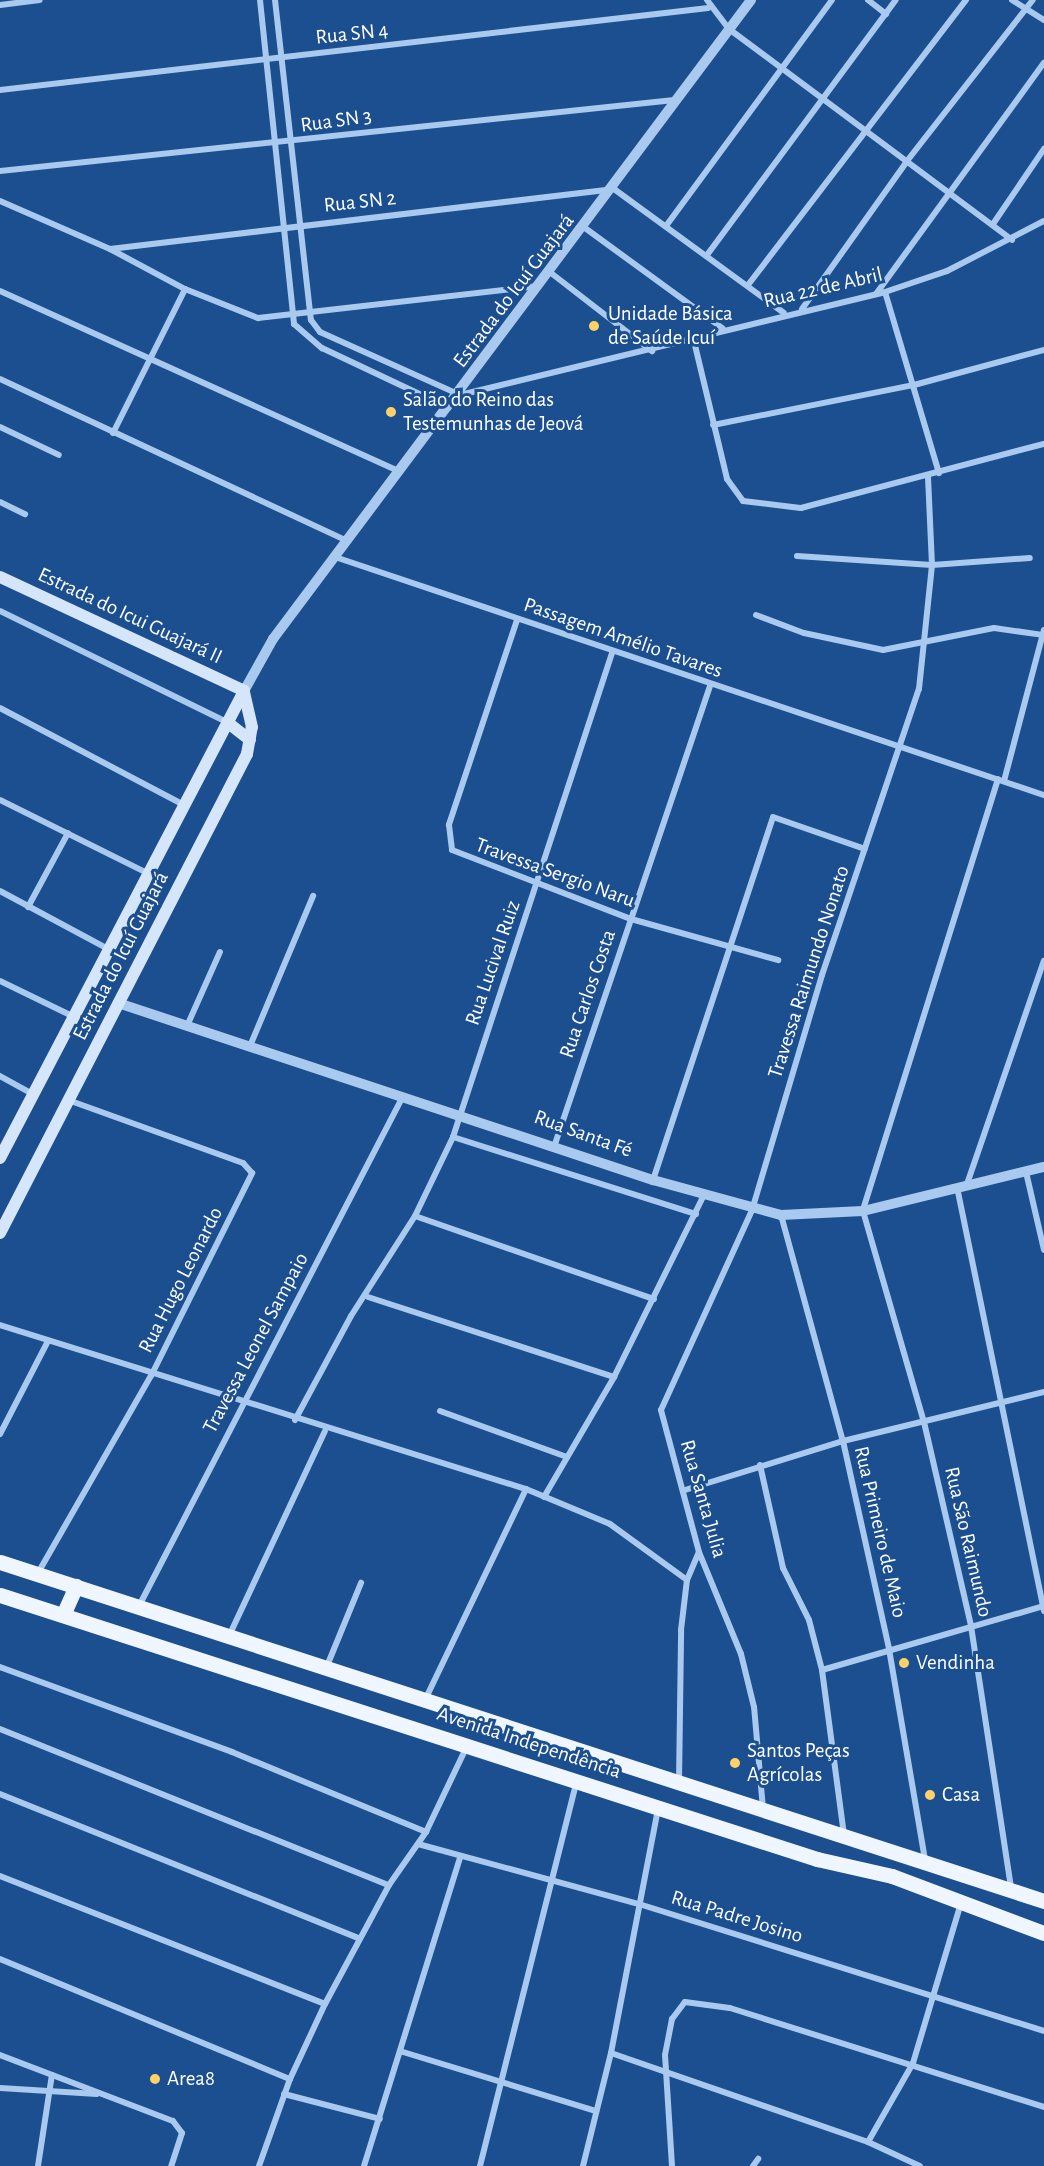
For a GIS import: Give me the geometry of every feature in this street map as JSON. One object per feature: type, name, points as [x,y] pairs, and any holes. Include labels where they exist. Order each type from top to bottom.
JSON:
[{"type":"main road","name":"Estrada do Icui Guajará II","points":[[0,577],[244,691]]},
{"type":"main road","name":"Estrada do Icuí Guajará","points":[[0,1158],[244,691]]},
{"type":"main road","points":[[244,691],[250,740]]},
{"type":"main road","points":[[227,722],[250,740]]},
{"type":"main road","name":"Estrada do Icuí Guajará","points":[[0,1233],[250,740]]},
{"type":"main road","name":"Avenida Independência","points":[[0,1562],[1044,1900]]},
{"type":"main road","points":[[63,1615],[76,1586]]},
{"type":"main road","name":"Avenida Independência","points":[[0,1595],[817,1859],[892,1876],[960,1906],[1044,1933]]},
{"type":"street","points":[[0,5],[40,0]]},
{"type":"street","points":[[260,0],[292,312],[308,340],[450,409]]},
{"type":"street","points":[[275,0],[308,309],[320,332],[460,396]]},
{"type":"street","points":[[707,0],[708,8],[729,28],[866,128],[1012,240]]},
{"type":"street","name":"Estrada do Icuí Guajará","points":[[244,691],[273,639],[460,396],[614,189],[675,100],[750,0]]},
{"type":"street","points":[[666,226],[832,0]]},
{"type":"street","points":[[868,0],[886,14]]},
{"type":"street","points":[[707,255],[896,0]]},
{"type":"street","points":[[748,285],[966,0]]},
{"type":"street","points":[[1012,0],[1026,11],[1044,20]]},
{"type":"street","points":[[802,309],[907,161],[1033,0]]},
{"type":"street","name":"Rua SN 4","points":[[0,90],[708,8]]},
{"type":"street","points":[[876,294],[1044,63]]},
{"type":"street","name":"Rua SN 3","points":[[0,171],[275,145],[675,100]]},
{"type":"street","points":[[993,224],[1044,149]]},
{"type":"street","points":[[614,189],[784,313]]},
{"type":"street","name":"Rua SN 2","points":[[110,249],[614,189]]},
{"type":"street","points":[[0,201],[110,249],[185,289],[258,318],[308,309],[542,286]]},
{"type":"street","name":"Rua 22 de Abril","points":[[460,396],[652,351],[722,328],[885,292],[1012,240],[1044,221]]},
{"type":"street","points":[[585,228],[722,328]]},
{"type":"street","points":[[551,273],[652,351]]},
{"type":"street","points":[[113,433],[185,289]]},
{"type":"street","points":[[0,291],[149,361],[401,472]]},
{"type":"street","points":[[885,292],[939,473]]},
{"type":"street","points":[[693,337],[713,425],[733,494],[759,506],[801,508],[928,478],[1044,444]]},
{"type":"street","points":[[713,425],[914,385],[1044,350]]},
{"type":"street","points":[[0,379],[347,541]]},
{"type":"street","points":[[0,427],[59,455]]},
{"type":"street","name":"Travessa Raimundo Nonato","points":[[752,1210],[865,849],[901,745],[926,643],[932,565],[928,478]]},
{"type":"street","points":[[0,502],[25,514]]},
{"type":"street","points":[[796,556],[932,565],[1030,558]]},
{"type":"street","name":"Passagem Amélio Tavares","points":[[335,557],[612,653],[901,745],[1044,795]]},
{"type":"street","points":[[0,611],[227,722]]},
{"type":"street","points":[[756,615],[804,633],[883,650],[994,628],[1043,632],[1001,780],[862,1211]]},
{"type":"street","name":"Travessa Sergio Naru","points":[[517,620],[447,843],[465,857],[631,919],[778,960]]},
{"type":"street","name":"Rua Lucival Ruiz","points":[[295,1420],[351,1316],[368,1297],[415,1216],[453,1137],[612,653]]},
{"type":"street","name":"Rua Carlos Costa","points":[[555,1144],[710,685]]},
{"type":"street","points":[[0,708],[184,805]]},
{"type":"street","points":[[0,810],[2,801],[147,873]]},
{"type":"street","points":[[653,1180],[726,947],[773,817],[865,849]]},
{"type":"street","points":[[28,907],[68,833]]},
{"type":"street","points":[[0,891],[108,950]]},
{"type":"street","points":[[250,1046],[313,896]]},
{"type":"street","points":[[187,1026],[220,952]]},
{"type":"street","points":[[822,1670],[889,1649],[1044,1608],[999,1401],[962,1186],[1044,961]]},
{"type":"street","points":[[0,981],[74,1018]]},
{"type":"street","name":"Rua Santa Fé","points":[[118,1003],[460,1112],[653,1180],[752,1210],[781,1215],[862,1211],[1044,1167]]},
{"type":"street","points":[[0,1076],[34,1094]]},
{"type":"street","name":"Travessa Leonel Sampaio","points":[[139,1607],[404,1094]]},
{"type":"street","name":"Rua Hugo Leonardo","points":[[37,1574],[151,1376],[252,1173],[243,1163],[68,1101]]},
{"type":"street","points":[[453,1137],[696,1214]]},
{"type":"street","points":[[1026,1172],[1044,1250]]},
{"type":"street","points":[[544,1497],[614,1377],[704,1195]]},
{"type":"street","name":"Rua Santa Julia","points":[[752,1210],[661,1410],[685,1490],[699,1552],[741,1654],[754,1707],[763,1810]]},
{"type":"street","name":"Rua São Raimundo","points":[[862,1211],[924,1422],[971,1628],[1011,1888]]},
{"type":"street","name":"Rua Primeiro de Maio","points":[[781,1215],[843,1442],[889,1649],[925,1860]]},
{"type":"street","points":[[415,1216],[654,1299]]},
{"type":"street","points":[[368,1297],[614,1377]]},
{"type":"street","points":[[0,1325],[151,1376],[243,1402],[326,1431],[526,1489],[610,1524],[687,1580]]},
{"type":"street","points":[[0,1434],[48,1341]]},
{"type":"street","points":[[685,1490],[760,1465],[843,1442],[999,1401],[1044,1392]]},
{"type":"street","points":[[440,1411],[567,1457]]},
{"type":"street","points":[[229,1636],[326,1431]]},
{"type":"street","points":[[760,1465],[783,1568],[808,1620],[822,1670],[845,1837]]},
{"type":"street","points":[[425,1700],[526,1489]]},
{"type":"street","points":[[679,1783],[687,1580],[699,1552]]},
{"type":"street","points":[[327,1668],[361,1583]]},
{"type":"street","points":[[0,1667],[232,1752],[426,1832]]},
{"type":"street","points":[[0,1729],[389,1885]]},
{"type":"street","points":[[259,2166],[290,2079],[325,2004],[389,1885],[426,1832],[468,1745]]},
{"type":"street","points":[[480,2166],[578,1781]]},
{"type":"street","points":[[0,1794],[359,1938]]},
{"type":"street","points":[[583,2166],[611,2053],[658,1806]]},
{"type":"street","name":"Rua Padre Josino","points":[[418,1844],[639,1904],[1044,2031]]},
{"type":"street","points":[[364,2166],[403,2052],[460,1857]]},
{"type":"street","points":[[0,1876],[325,2004]]},
{"type":"street","points":[[868,2142],[913,2063],[960,1906]]},
{"type":"street","points":[[0,1959],[290,2079]]},
{"type":"street","points":[[672,2166],[668,2076],[672,2019],[678,2007],[696,2001],[913,2063],[1044,2107]]},
{"type":"street","points":[[403,2052],[596,2111]]},
{"type":"street","points":[[611,2053],[668,2076],[868,2142],[920,2166]]},
{"type":"street","points":[[0,2055],[178,2126],[182,2139],[171,2166]]},
{"type":"street","points":[[38,2166],[52,2075]]},
{"type":"street","points":[[0,2088],[48,2094],[101,2094]]},
{"type":"street","points":[[284,2094],[380,2119]]},
{"type":"street","points":[[753,2166],[758,2159]]},
{"type":"place","name":"Unidade Básica de Saúde Icuí","points":[[594,326]]},
{"type":"place","name":"Salão do Reino das Testemunhas de Jeová","points":[[391,412]]},
{"type":"place","name":"Vendinha","points":[[904,1663]]},
{"type":"place","name":"Santos Peças Agrícolas","points":[[735,1763]]},
{"type":"place","name":"Casa","points":[[930,1795]]},
{"type":"place","name":"Area8","points":[[155,2079]]}]
